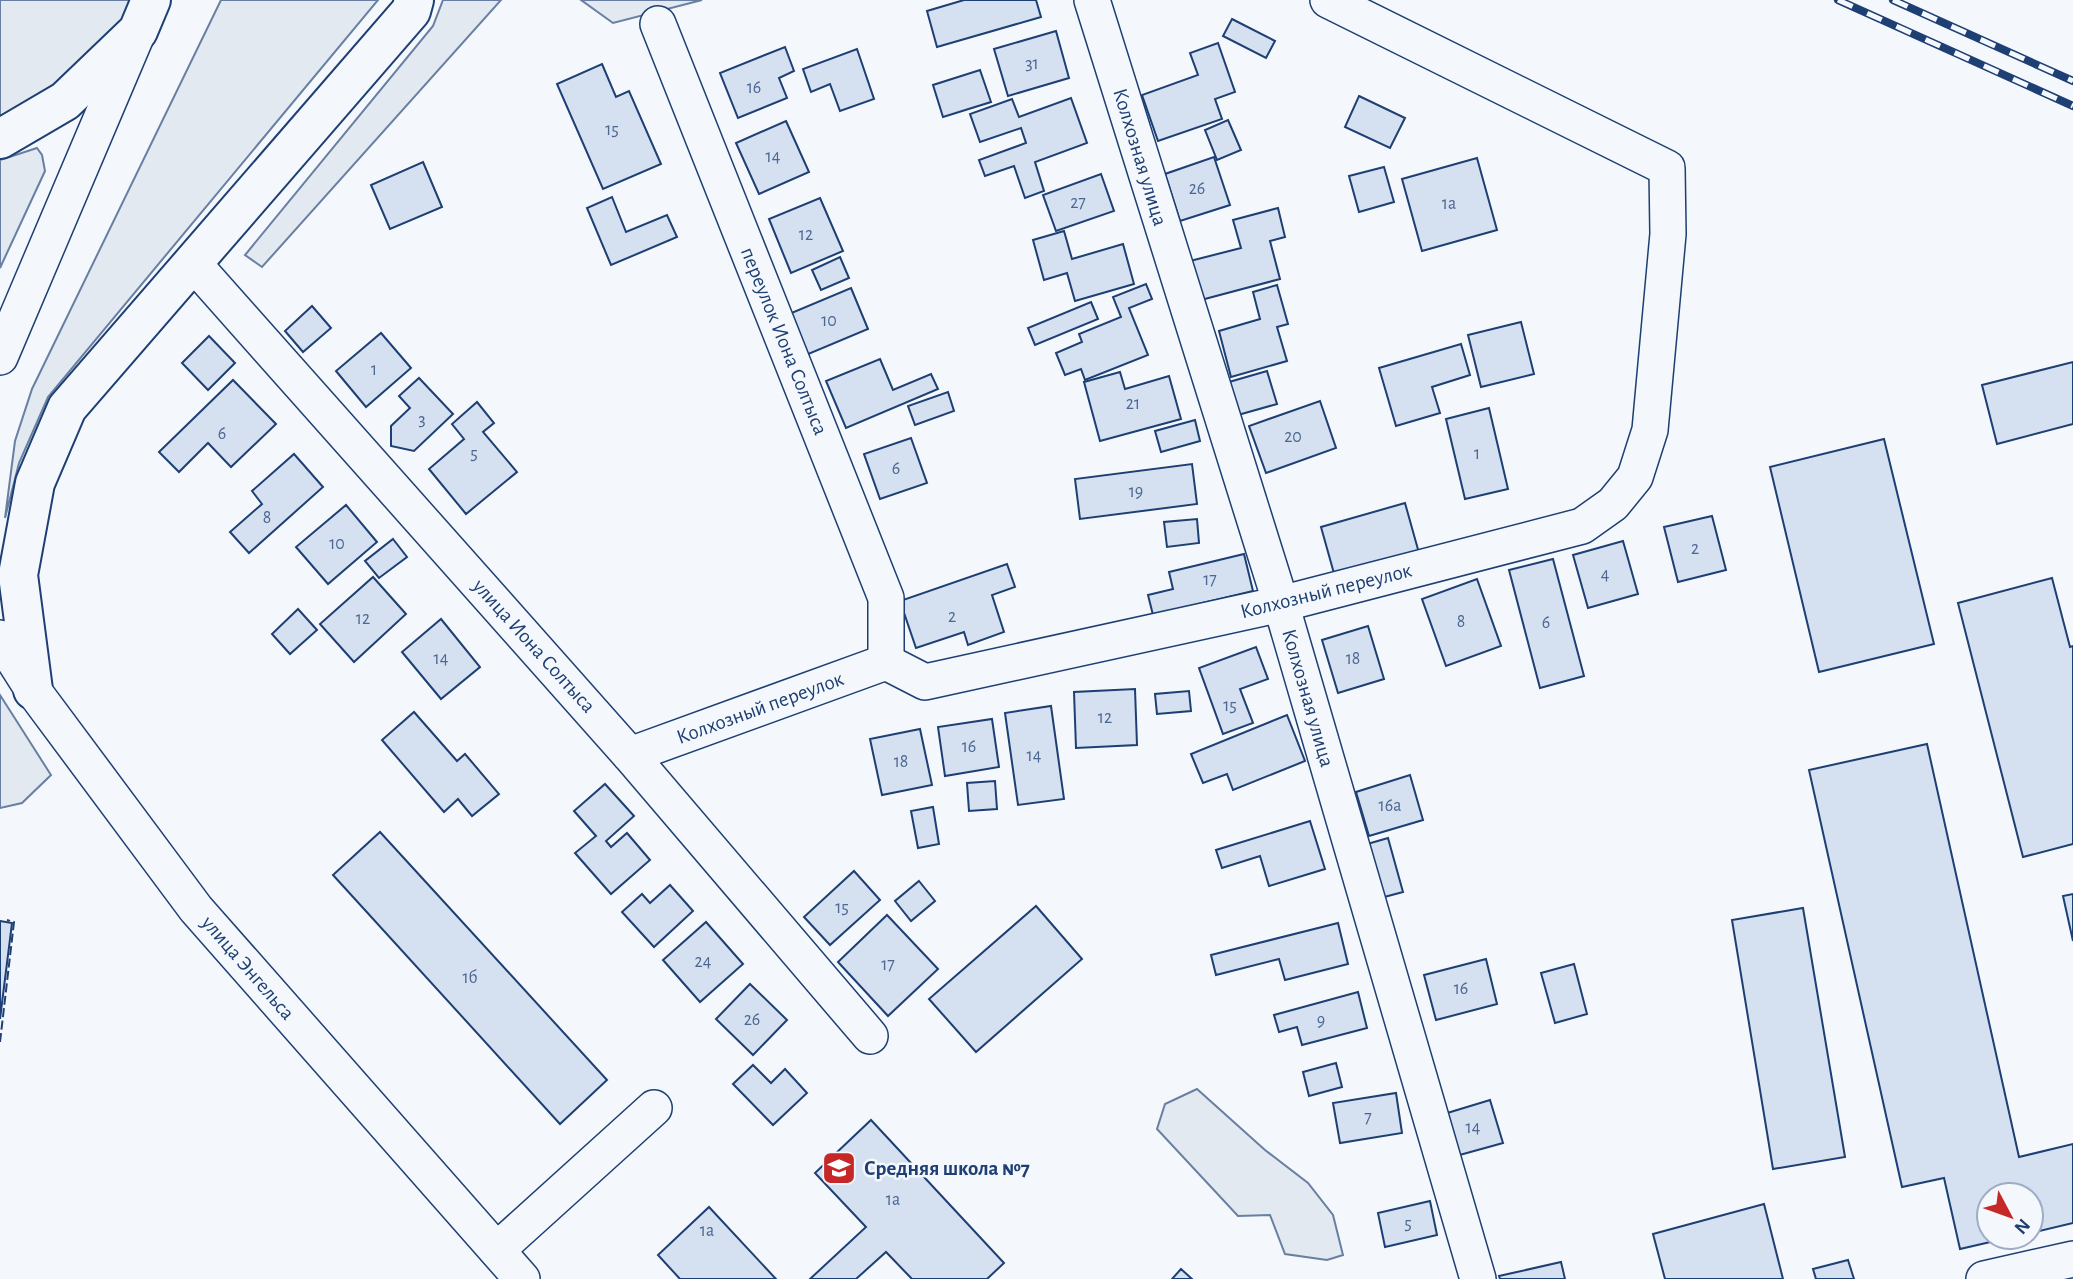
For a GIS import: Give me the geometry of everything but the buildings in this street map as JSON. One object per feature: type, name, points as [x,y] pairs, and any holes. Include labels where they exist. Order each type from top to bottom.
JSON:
[{"type":"main road","points":[[33,690],[18,575],[35,483],[67,408],[411,11],[414,0]]},
{"type":"main road","points":[[0,139],[65,101],[144,16]]},
{"type":"street","name":"Колхозная улица","points":[[1092,0],[1281,604],[1478,1279]]},
{"type":"street","name":"Колхозный переулок","points":[[630,755],[886,662],[925,682],[1281,604],[1582,526],[1613,504],[1635,477],[1650,430],[1668,234],[1667,168],[1328,0]]},
{"type":"street","points":[[0,357],[144,16]]},
{"type":"street","name":"переулок Иона Солтыса","points":[[658,24],[886,598],[886,662]]},
{"type":"street","name":"улица Иона Солтыса","points":[[192,262],[630,755],[870,1036]]},
{"type":"street","name":"улица Энгельса","points":[[0,638],[33,690],[195,909],[522,1279]]},
{"type":"street","points":[[497,1250],[654,1108]]},
{"type":"street","points":[[1984,1279],[2073,1259]]},
{"type":"shaded area","points":[[0,0],[135,0],[128,16],[58,92],[0,116]]},
{"type":"shaded area","points":[[221,0],[378,0],[48,397],[19,463],[5,518],[15,441],[32,389]]},
{"type":"shaded area","points":[[443,0],[501,0],[262,267],[245,255],[433,26]]},
{"type":"shaded area","points":[[581,0],[702,0],[613,23]]},
{"type":"shaded area","points":[[37,148],[42,155],[45,171],[0,268],[0,160]]},
{"type":"shaded area","points":[[0,695],[51,775],[22,803],[0,808]]},
{"type":"shaded area","points":[[1197,1089],[1265,1150],[1308,1183],[1333,1215],[1343,1255],[1327,1260],[1285,1254],[1270,1215],[1238,1216],[1157,1129],[1165,1104]]},
{"type":"railway","points":[[1838,0],[2073,106]]},
{"type":"railway","points":[[1893,0],[2073,81]]},
{"type":"fence","points":[[0,1042],[14,922],[7,920]]},
{"type":"place","name":"Средняя школа №7","points":[[839,1168]]}]
